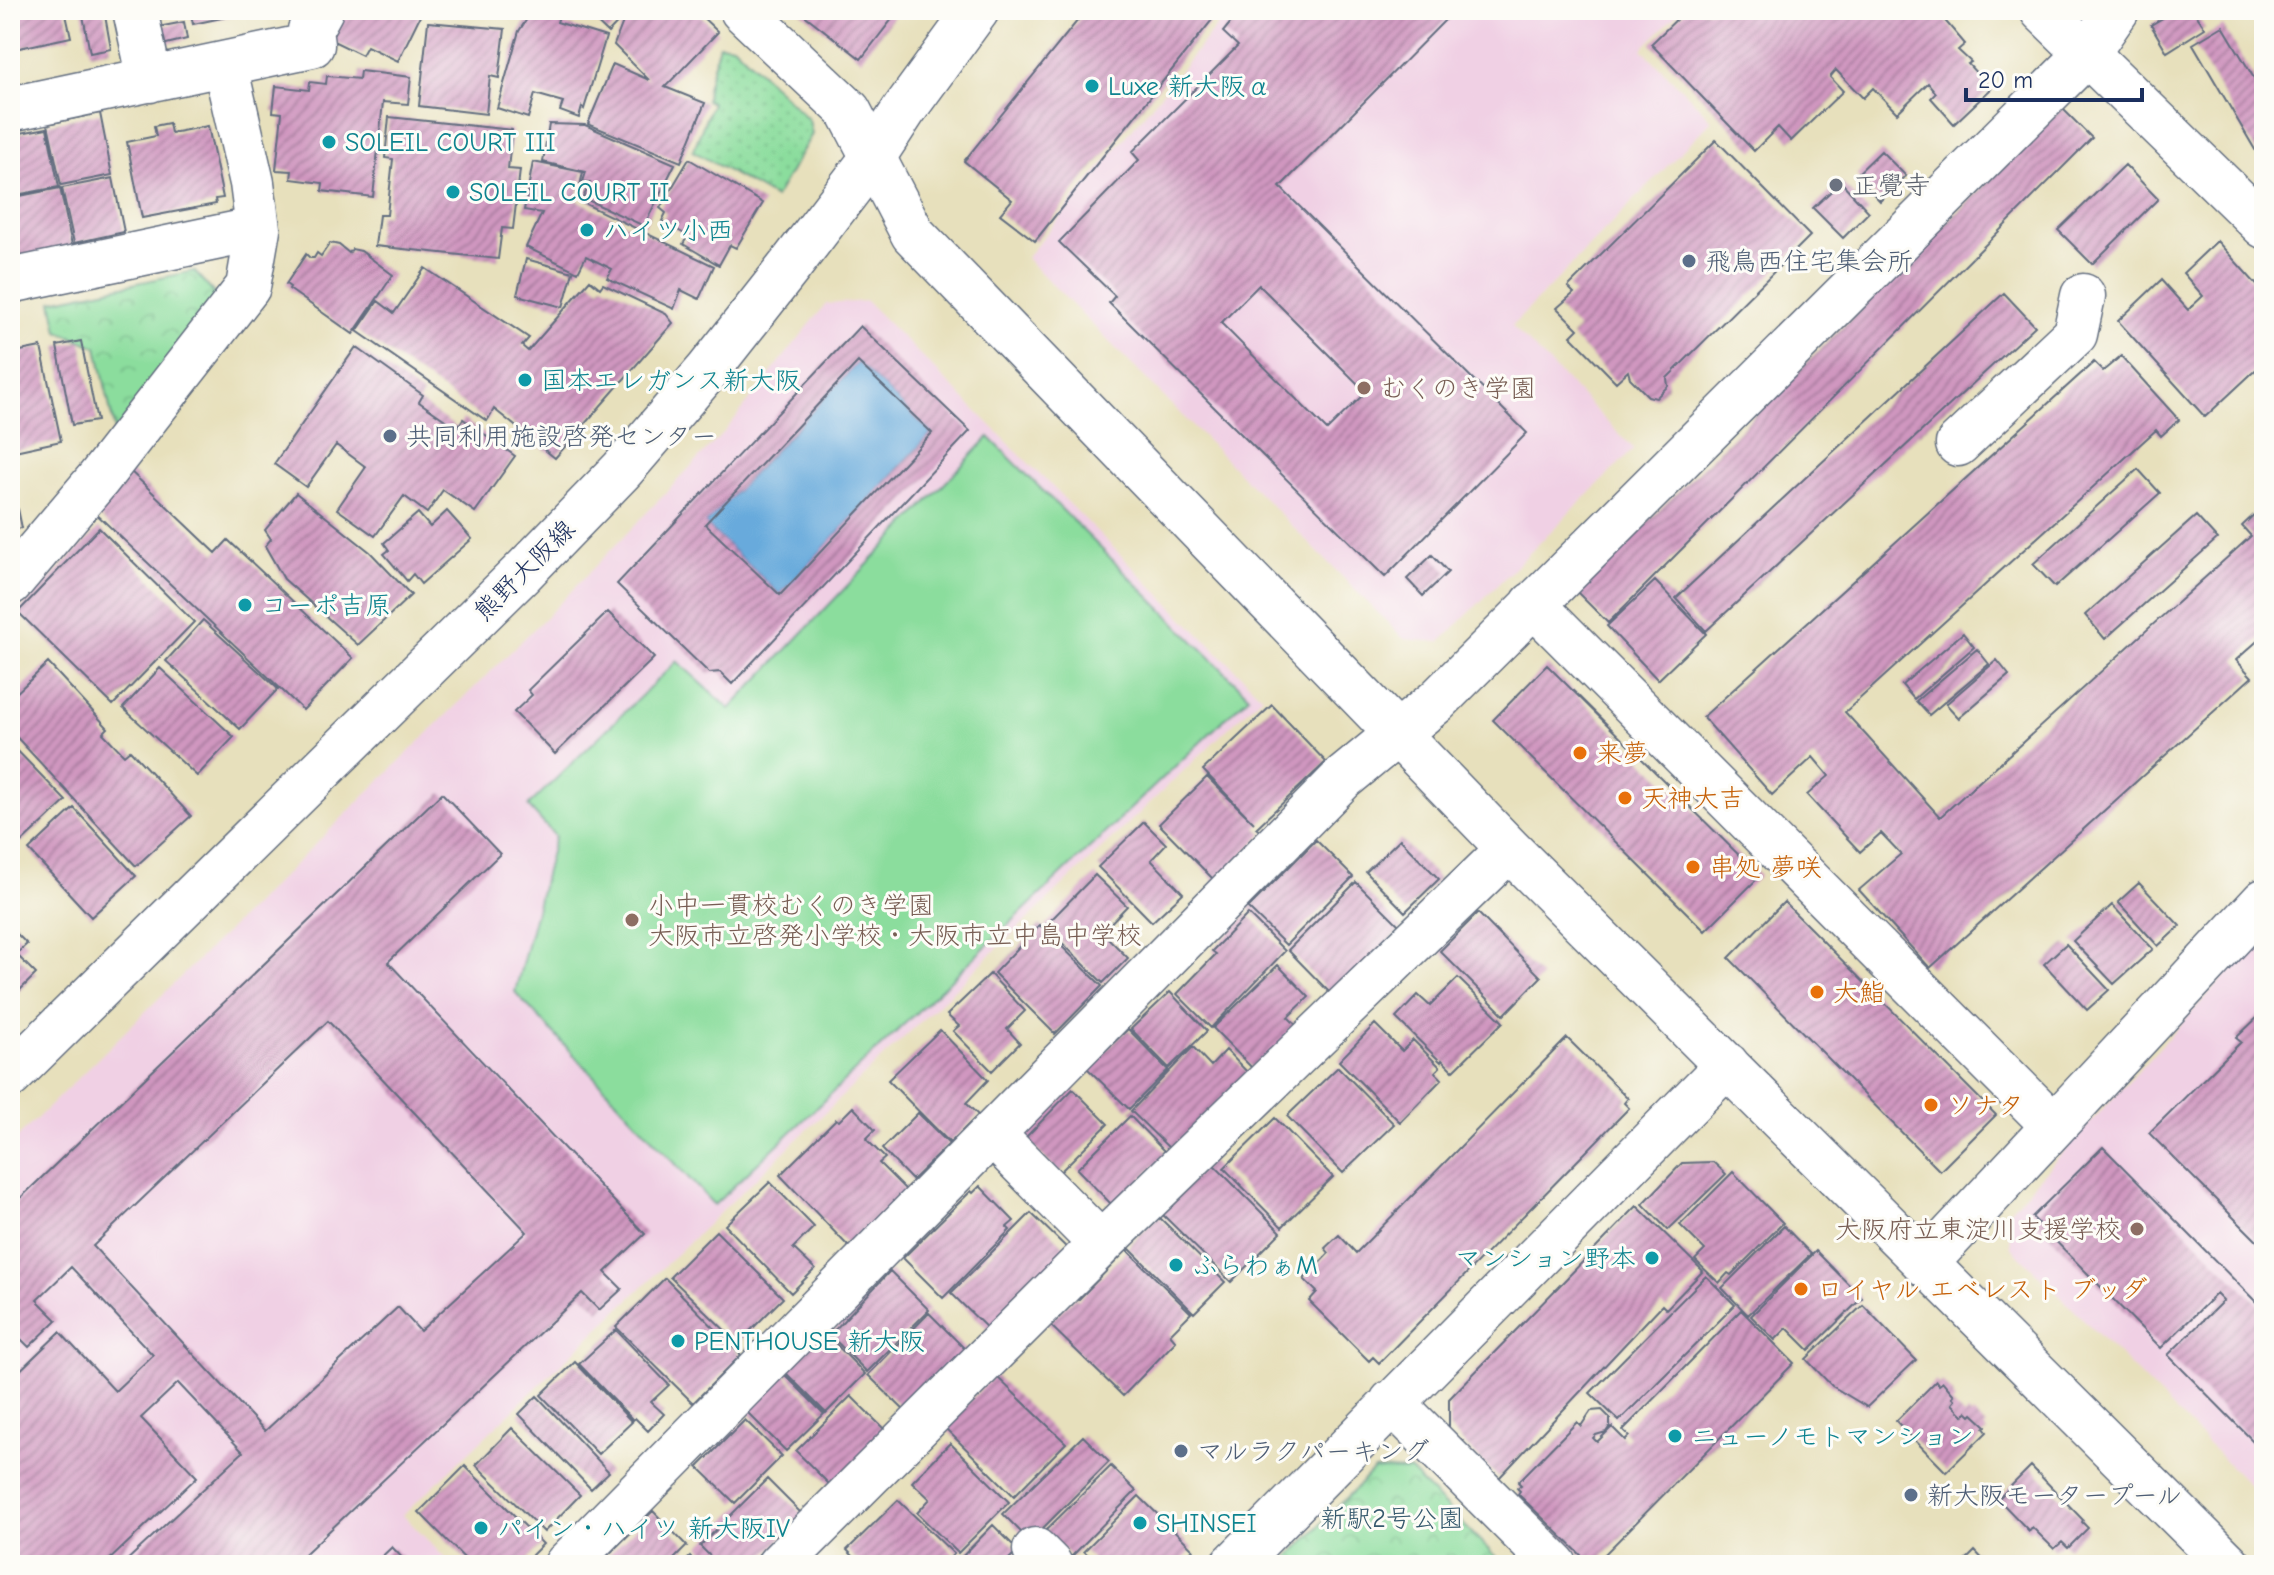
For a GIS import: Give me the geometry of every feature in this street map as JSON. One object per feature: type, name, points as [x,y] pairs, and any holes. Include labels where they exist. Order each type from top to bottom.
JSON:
[{"type":"street","points":[[135,10],[150,80]]},
{"type":"street","points":[[10,109],[312,45],[310,30],[321,10]]},
{"type":"street","points":[[742,10],[849,111],[913,234],[1509,849],[2229,1565]]},
{"type":"street","name":"熊野大阪線","points":[[10,1076],[523,572],[622,470],[708,370],[872,159],[977,10]]},
{"type":"street","points":[[2042,10],[2264,226]]},
{"type":"street","points":[[566,1565],[1342,779],[1437,701],[2086,55],[2117,10]]},
{"type":"street","points":[[10,583],[99,478],[248,287],[258,229],[252,183],[225,65]]},
{"type":"street","points":[[10,281],[258,229]]},
{"type":"street","points":[[1958,444],[2075,334],[2083,296]]},
{"type":"street","points":[[1533,604],[2054,1126]]},
{"type":"street","points":[[779,1565],[1101,1244],[1509,849]]},
{"type":"street","points":[[1925,1264],[2264,901]]},
{"type":"street","points":[[1233,1565],[1727,1065]]},
{"type":"street","points":[[992,1134],[1101,1244]]},
{"type":"street","points":[[1392,1402],[1555,1565]]},
{"type":"shaded area","name":"むくのき学園","points":[[1230,10],[1681,10],[1642,49],[1712,120],[1512,326],[1634,449],[1440,642],[1404,639],[1026,258]]},
{"type":"shaded area","name":"小中一貫校むくのき学園 大阪市立啓発小学校・大阪市立中島中学校","points":[[866,301],[1262,696],[403,1515],[452,1565],[10,1565],[10,1145],[557,606],[726,430],[826,304]]},
{"type":"shaded area","name":"大阪府立東淀川支援学校","points":[[2264,934],[2264,1500],[2011,1247],[2008,1212]]},
{"type":"green space","points":[[719,44],[734,46],[809,120],[812,134],[775,198],[693,151],[712,103],[706,100],[707,88]]},
{"type":"green space","points":[[194,271],[220,300],[115,432],[97,347],[58,331],[52,301]]},
{"type":"green space","points":[[989,437],[1249,696],[714,1205],[515,992],[555,836],[528,806],[677,661],[730,709]]},
{"type":"green space","name":"新駅2号公園","points":[[1374,1470],[1410,1471],[1504,1565],[1281,1565]]},
{"type":"water","points":[[858,362],[932,433],[780,595],[705,524]]},
{"type":"building","points":[[10,10],[65,10],[71,37],[10,50]]},
{"type":"building","points":[[82,10],[104,10],[111,49],[90,53]]},
{"type":"building","points":[[190,10],[255,10],[255,11],[193,24]]},
{"type":"building","points":[[338,10],[423,10],[398,61],[367,46],[362,55],[325,37]]},
{"type":"building","points":[[533,10],[561,10],[557,22],[606,37],[579,118],[560,111],[563,102],[535,94],[528,118],[497,108],[519,31]]},
{"type":"building","points":[[584,10],[695,10],[718,32],[665,87],[705,103],[681,162],[588,124],[613,64],[649,80],[614,45],[626,14],[608,33]]},
{"type":"building","points":[[798,10],[899,10],[861,59]]},
{"type":"building","name":"Luxe 新大阪α","points":[[1086,10],[1220,10],[1035,241],[1000,214],[1012,200],[964,161]]},
{"type":"building","points":[[1241,10],[1455,10],[1280,187],[1527,433],[1385,577],[1109,303],[1115,296],[1059,242],[1139,160],[1132,152],[1238,46],[1223,32]],"holes":[[[1259,285],[1366,392],[1327,430],[1221,323]]]},
{"type":"building","points":[[1686,10],[1936,10],[1965,44],[1958,50],[1991,89],[1954,124],[1931,98],[1936,93],[1928,83],[1897,113],[1873,88],[1863,98],[1836,70],[1830,77],[1843,91],[1791,141],[1778,127],[1754,151],[1651,44]]},
{"type":"building","points":[[2176,10],[2193,10],[2205,28],[2167,52],[2151,25]]},
{"type":"building","points":[[2255,10],[2264,10],[2264,24]]},
{"type":"building","points":[[184,22],[187,39],[162,45],[158,27]]},
{"type":"building","points":[[428,22],[505,29],[499,78],[490,76],[486,114],[419,106]]},
{"type":"building","points":[[2223,26],[2264,95],[2264,165],[2193,44]]},
{"type":"building","name":"SOLEIL COURT III","points":[[360,71],[411,77],[408,104],[383,102],[373,197],[322,191],[323,183],[291,179],[292,171],[276,170],[282,113],[273,112],[276,86],[309,90],[310,82],[326,84],[327,76],[359,79]]},
{"type":"building","points":[[2062,108],[2092,138],[1608,623],[1577,592]]},
{"type":"building","points":[[100,113],[112,175],[61,185],[48,124]]},
{"type":"building","name":"SOLEIL COURT II","points":[[389,117],[512,130],[508,169],[520,170],[513,229],[502,228],[498,259],[375,246],[379,215],[387,215],[393,159],[385,158]]},
{"type":"building","points":[[169,123],[171,133],[208,126],[223,198],[215,199],[216,204],[142,218],[127,142],[156,136],[154,126]]},
{"type":"building","points":[[549,124],[585,125],[675,164],[644,226],[583,198],[590,183],[583,182],[586,172],[543,162]]},
{"type":"building","points":[[47,128],[59,187],[10,196],[10,135]]},
{"type":"building","name":"飛鳥西住宅集会所","points":[[1716,140],[1810,236],[1667,378],[1668,386],[1656,398],[1648,396],[1630,378],[1628,371],[1616,382],[1571,336],[1578,329],[1557,308],[1574,293],[1568,287]]},
{"type":"building","points":[[1881,151],[1906,176],[1880,201],[1856,175]]},
{"type":"building","points":[[689,159],[763,203],[736,248],[730,245],[719,265],[683,244],[688,236],[662,221],[666,213],[660,208]]},
{"type":"building","name":"ハイツ小西","points":[[533,162],[583,172],[577,200],[714,266],[699,299],[681,290],[674,309],[607,278],[612,269],[586,256],[578,272],[526,247],[542,213],[524,210]]},
{"type":"building","points":[[2125,165],[2158,199],[2092,264],[2058,230]]},
{"type":"building","points":[[113,178],[124,232],[74,243],[62,188]]},
{"type":"building","points":[[1841,182],[1869,212],[1843,238],[1813,208]]},
{"type":"building","points":[[60,188],[73,250],[21,260],[10,198]]},
{"type":"building","points":[[10,226],[18,258],[10,259]]},
{"type":"building","points":[[2217,241],[2264,293],[2264,362],[2205,417],[2118,321],[2161,280],[2188,310],[2203,296],[2183,273]]},
{"type":"building","points":[[330,243],[339,245],[349,253],[352,249],[361,251],[393,275],[353,334],[286,284],[306,254],[310,258],[317,253],[321,256]]},
{"type":"building","points":[[526,259],[573,272],[563,307],[517,295]]},
{"type":"building","name":"国本エレガンス新大阪","points":[[425,268],[529,338],[522,346],[528,351],[590,280],[600,288],[603,284],[666,314],[673,323],[555,458],[494,409],[487,421],[357,331],[378,301],[394,313]]},
{"type":"building","points":[[2004,293],[2035,326],[1706,631],[1676,598]]},
{"type":"building","points":[[860,326],[970,431],[732,684],[720,672],[709,673],[617,584]],"holes":[[[858,362],[932,433],[780,595],[705,524]]]},
{"type":"building","points":[[81,341],[97,421],[72,425],[57,346]]},
{"type":"building","points":[[41,347],[61,441],[10,452],[10,353]]},
{"type":"building","name":"共同利用施設啓発センター","points":[[356,347],[423,395],[419,402],[457,428],[463,419],[515,456],[475,512],[443,490],[427,513],[404,496],[375,536],[337,509],[366,467],[336,445],[306,487],[274,464]]},
{"type":"building","points":[[2121,356],[2179,420],[2161,436],[2156,430],[1845,712],[1940,817],[2251,536],[2242,526],[2259,510],[2264,515],[2264,635],[2236,660],[2252,677],[1930,968],[1859,890],[1901,854],[1881,833],[1860,852],[1807,795],[1829,776],[1813,757],[1772,795],[1703,717],[2094,362],[2103,371]]},
{"type":"building","name":"コーポ吉原","points":[[127,468],[216,553],[228,540],[353,658],[303,710],[90,508]]},
{"type":"building","points":[[2138,469],[2160,493],[2055,587],[2033,564]]},
{"type":"building","points":[[296,493],[370,552],[411,595],[358,645],[284,579],[265,546],[271,539],[265,530]]},
{"type":"building","points":[[18,509],[22,528],[10,530],[10,510]]},
{"type":"building","points":[[447,511],[472,539],[421,584],[413,574],[407,581],[384,554],[389,550],[384,543],[418,513],[430,527]]},
{"type":"building","points":[[2196,516],[2217,539],[2105,639],[2085,615]]},
{"type":"building","points":[[99,528],[194,622],[113,705],[18,612]]},
{"type":"building","points":[[1432,555],[1448,572],[1423,596],[1407,579]]},
{"type":"building","points":[[1655,581],[1706,634],[1658,680],[1607,626]]},
{"type":"building","points":[[608,612],[654,658],[555,754],[514,712],[532,695],[528,690]]},
{"type":"building","points":[[203,620],[278,689],[240,729],[166,661]]},
{"type":"building","points":[[1963,633],[1974,647],[1914,699],[1902,685]]},
{"type":"building","points":[[1977,649],[1989,664],[1929,715],[1916,701]]},
{"type":"building","points":[[1997,660],[2009,675],[1959,718],[1946,704]]},
{"type":"building","points":[[48,663],[108,728],[103,733],[124,755],[130,750],[191,816],[136,866],[10,730],[10,699]]},
{"type":"building","points":[[1547,665],[1760,876],[1705,931],[1493,720]]},
{"type":"building","points":[[160,668],[234,737],[197,776],[123,708]]},
{"type":"building","points":[[1272,705],[1326,762],[1256,828],[1263,834],[1215,881],[1159,824],[1207,777],[1254,823],[1203,770]]},
{"type":"building","points":[[10,743],[66,801],[21,843],[10,831]]},
{"type":"building","points":[[442,793],[500,854],[388,962],[645,1234],[605,1272],[622,1289],[599,1310],[582,1293],[293,1565],[122,1565],[243,1452],[178,1383],[141,1418],[197,1477],[104,1565],[10,1565],[10,1380],[60,1332],[115,1391],[153,1355],[71,1267],[37,1300],[57,1320],[29,1347],[10,1328],[10,1208]],"holes":[[[328,1021],[527,1232],[420,1331],[398,1307],[265,1431],[93,1246]]]},
{"type":"building","points":[[74,808],[136,876],[91,917],[29,850]]},
{"type":"building","points":[[1144,822],[1166,844],[1151,860],[1183,893],[1152,922],[1098,867]]},
{"type":"building","points":[[1400,839],[1439,879],[1405,912],[1366,872]]},
{"type":"building","points":[[1316,840],[1353,877],[1286,945],[1248,908]]},
{"type":"building","points":[[1095,875],[1127,906],[1102,932],[1128,958],[1103,983],[1045,926]]},
{"type":"building","points":[[1356,882],[1402,928],[1333,996],[1288,950]]},
{"type":"building","points":[[2139,883],[2180,926],[2158,946],[2118,902]]},
{"type":"building","points":[[1784,902],[1996,1115],[1940,1171],[1729,958]]},
{"type":"building","points":[[2112,905],[2153,949],[2114,984],[2073,941]]},
{"type":"building","points":[[1478,913],[1541,977],[1504,1015],[1440,951]]},
{"type":"building","points":[[1248,914],[1285,951],[1211,1028],[1177,994],[1216,954],[1212,951]]},
{"type":"building","points":[[1040,925],[1102,986],[1055,1034],[994,973]]},
{"type":"building","points":[[10,927],[27,944],[16,954],[36,974],[10,1000]]},
{"type":"building","points":[[2066,944],[2109,990],[2087,1010],[2044,964]]},
{"type":"building","points":[[1278,965],[1309,997],[1288,1017],[1299,1028],[1255,1071],[1213,1028]]},
{"type":"building","points":[[990,974],[1025,1011],[1007,1029],[1020,1043],[992,1071],[953,1031],[959,1026],[947,1015]]},
{"type":"building","points":[[1458,978],[1503,1022],[1453,1071],[1396,1018],[1418,995],[1430,1006]]},
{"type":"building","points":[[1170,992],[1207,1031],[1169,1068],[1131,1029]]},
{"type":"building","points":[[2264,1011],[2264,1248],[2149,1133],[2241,1042],[2236,1038]]},
{"type":"building","points":[[1375,1024],[1402,1051],[1413,1040],[1440,1067],[1435,1072],[1442,1079],[1400,1122],[1339,1061]]},
{"type":"building","points":[[1128,1029],[1168,1070],[1129,1109],[1087,1068]]},
{"type":"building","points":[[940,1030],[988,1080],[966,1103],[978,1115],[950,1143],[888,1080]]},
{"type":"building","points":[[1567,1038],[1628,1098],[1624,1103],[1629,1108],[1379,1363],[1373,1357],[1369,1361],[1309,1301],[1317,1292],[1304,1279],[1329,1253],[1325,1248],[1339,1235],[1356,1253]]},
{"type":"building","points":[[1193,1047],[1211,1066],[1226,1050],[1249,1074],[1172,1151],[1131,1111]]},
{"type":"building","points":[[1338,1067],[1394,1124],[1343,1173],[1287,1116]]},
{"type":"building","points":[[1073,1089],[1108,1124],[1059,1173],[1025,1138]]},
{"type":"building","points":[[853,1107],[875,1130],[866,1139],[885,1158],[879,1163],[907,1191],[849,1247],[780,1175],[836,1119],[839,1121]]},
{"type":"building","points":[[918,1113],[949,1144],[912,1180],[882,1149]]},
{"type":"building","points":[[1130,1116],[1167,1154],[1114,1207],[1077,1169]]},
{"type":"building","points":[[1275,1118],[1333,1177],[1282,1227],[1224,1168]]},
{"type":"building","points":[[2103,1147],[2264,1310],[2264,1452],[2168,1355],[2223,1301],[2216,1294],[2161,1348],[2032,1217]]},
{"type":"building","points":[[1210,1161],[1281,1232],[1231,1282],[1160,1212]]},
{"type":"building","points":[[1713,1162],[1726,1174],[1668,1230],[1643,1204],[1682,1163]]},
{"type":"building","points":[[1733,1172],[1783,1223],[1719,1283],[1695,1260],[1705,1250],[1680,1225]]},
{"type":"building","points":[[770,1182],[814,1227],[793,1248],[815,1269],[791,1293],[725,1225]]},
{"type":"building","points":[[980,1186],[1014,1221],[1007,1227],[1010,1230],[943,1298],[903,1258],[971,1191],[973,1193]]},
{"type":"building","points":[[1637,1206],[1703,1271],[1666,1309],[1662,1305],[1499,1478],[1449,1429],[1449,1399]]},
{"type":"building","points":[[1031,1213],[1068,1249],[994,1335],[951,1293]]},
{"type":"building","name":"ふらわぁM","points":[[1158,1216],[1225,1282],[1194,1313],[1128,1247]]},
{"type":"building","points":[[1784,1226],[1811,1254],[1748,1315],[1722,1288]]},
{"type":"building","points":[[716,1231],[783,1298],[738,1343],[670,1277]]},
{"type":"building","points":[[1127,1250],[1191,1313],[1170,1334],[1176,1341],[1123,1396],[1048,1323],[1075,1297],[1078,1300]]},
{"type":"building","points":[[1816,1251],[1862,1298],[1809,1350],[1787,1328],[1775,1340],[1751,1316]]},
{"type":"building","points":[[890,1271],[929,1310],[867,1372],[830,1335]]},
{"type":"building","points":[[1706,1276],[1735,1305],[1619,1421],[1590,1393]]},
{"type":"building","name":"PENTHOUSE 新大阪","points":[[665,1278],[741,1355],[693,1403],[616,1327]]},
{"type":"building","points":[[1863,1305],[1916,1360],[1867,1407],[1832,1386],[1806,1359]]},
{"type":"building","name":"ニューノモトマンション","points":[[1741,1310],[1794,1363],[1598,1561],[1594,1558],[1586,1560],[1518,1494],[1520,1491],[1517,1488],[1521,1485],[1518,1482],[1577,1422],[1581,1426],[1591,1411],[1602,1410],[1610,1418],[1606,1432],[1593,1438],[1597,1442],[1612,1427],[1625,1440],[1629,1436],[1623,1430]]},
{"type":"building","points":[[929,1313],[967,1351],[906,1412],[868,1375]]},
{"type":"building","points":[[616,1330],[669,1385],[651,1402],[664,1414],[648,1431],[635,1418],[633,1420],[579,1364]]},
{"type":"building","points":[[824,1332],[865,1374],[826,1413],[784,1371]]},
{"type":"building","points":[[575,1362],[632,1422],[598,1454],[541,1395]]},
{"type":"building","points":[[783,1373],[824,1414],[786,1451],[746,1411]]},
{"type":"building","points":[[995,1375],[1066,1443],[1014,1496],[944,1427]]},
{"type":"building","points":[[1936,1381],[1939,1385],[1943,1382],[1954,1395],[1952,1404],[1964,1416],[1967,1412],[1971,1416],[1973,1414],[1986,1426],[1987,1432],[1946,1472],[1896,1421]]},
{"type":"building","points":[[537,1396],[609,1472],[591,1489],[519,1414]]},
{"type":"building","points":[[851,1396],[887,1432],[832,1487],[796,1451]]},
{"type":"building","points":[[745,1420],[782,1456],[735,1503],[698,1467]]},
{"type":"building","points":[[512,1428],[580,1495],[544,1532],[476,1465]]},
{"type":"building","points":[[1083,1436],[1109,1462],[1030,1541],[1003,1514]]},
{"type":"building","points":[[950,1443],[1009,1502],[958,1553],[917,1513],[930,1499],[912,1482]]},
{"type":"building","name":"パイン・ハイツ 新大阪IV","points":[[465,1466],[543,1544],[522,1565],[471,1565],[419,1512]]},
{"type":"building","points":[[1111,1466],[1136,1491],[1071,1557],[1045,1531]]},
{"type":"building","points":[[2031,1466],[2088,1528],[2068,1548],[2062,1542],[2054,1549],[2032,1527],[2029,1531],[1998,1499]]},
{"type":"building","points":[[767,1479],[804,1516],[755,1565],[719,1565],[700,1546]]},
{"type":"building","name":"SHINSEI","points":[[1139,1496],[1193,1549],[1178,1565],[1098,1565],[1084,1551]]},
{"type":"building","points":[[898,1500],[954,1554],[943,1565],[862,1565],[847,1550]]},
{"type":"building","points":[[653,1511],[687,1546],[668,1565],[598,1565]]},
{"type":"building","points":[[993,1525],[1018,1550],[1003,1565],[954,1565]]},
{"type":"building","points":[[392,1547],[409,1565],[373,1565]]},
{"type":"building","points":[[1975,1551],[1988,1565],[1961,1565]]},
{"type":"building","points":[[690,1557],[698,1565],[682,1565]]},
{"type":"place","name":"Luxe 新大阪α","points":[[1092,86]]},
{"type":"place","name":"SOLEIL COURT III","points":[[329,142]]},
{"type":"place","name":"正覺寺","points":[[1836,185]]},
{"type":"place","name":"SOLEIL COURT II","points":[[453,192]]},
{"type":"place","name":"ハイツ小西","points":[[587,230]]},
{"type":"place","name":"飛鳥西住宅集会所","points":[[1689,261]]},
{"type":"place","name":"国本エレガンス新大阪","points":[[525,380]]},
{"type":"place","name":"むくのき学園","points":[[1364,388]]},
{"type":"place","name":"共同利用施設啓発センター","points":[[390,436]]},
{"type":"place","name":"コーポ吉原","points":[[245,605]]},
{"type":"place","name":"来夢","points":[[1580,753]]},
{"type":"place","name":"天神大吉","points":[[1625,798]]},
{"type":"place","name":"串処 夢咲","points":[[1693,867]]},
{"type":"place","name":"小中一貫校むくのき学園 大阪市立啓発小学校・大阪市立中島中学校","points":[[632,920]]},
{"type":"place","name":"大鮨","points":[[1817,992]]},
{"type":"place","name":"ソナタ","points":[[1931,1105]]},
{"type":"place","name":"大阪府立東淀川支援学校","points":[[2137,1229]]},
{"type":"place","name":"マンション野本","points":[[1652,1258]]},
{"type":"place","name":"ふらわぁM","points":[[1176,1265]]},
{"type":"place","name":"ロイヤル エベレスト ブッダ","points":[[1801,1289]]},
{"type":"place","name":"PENTHOUSE 新大阪","points":[[678,1341]]},
{"type":"place","name":"ニューノモトマンション","points":[[1675,1436]]},
{"type":"place","name":"マルラクパーキング","points":[[1181,1451]]},
{"type":"place","name":"新大阪モータープール","points":[[1911,1495]]},
{"type":"place","name":"SHINSEI","points":[[1140,1523]]},
{"type":"place","name":"パイン・ハイツ 新大阪IV","points":[[481,1528]]}]
